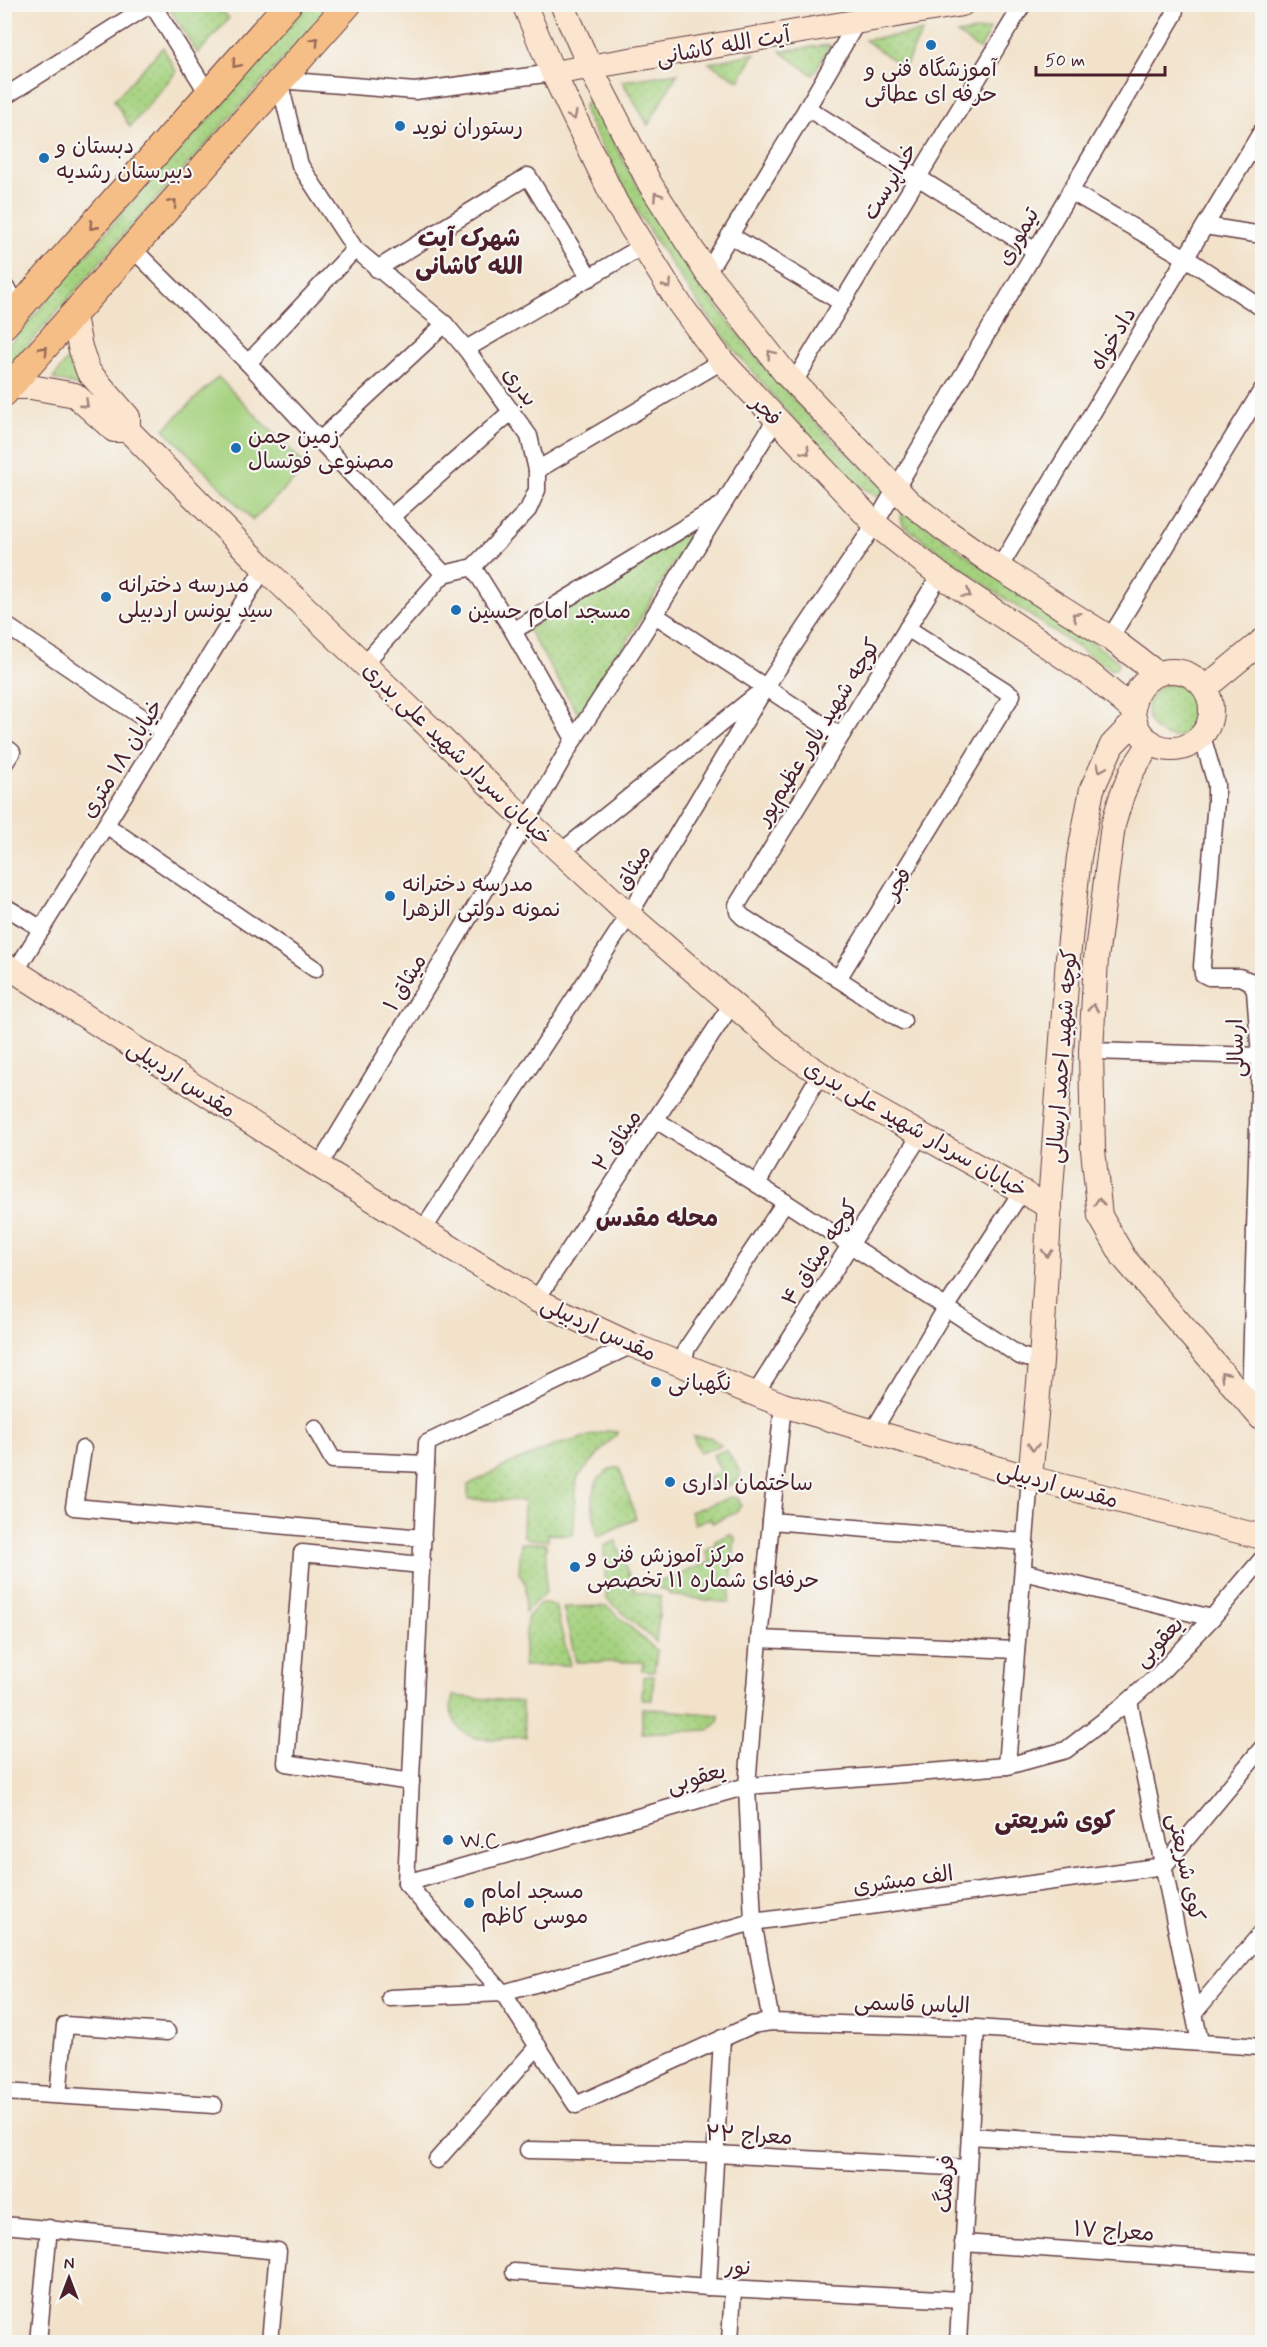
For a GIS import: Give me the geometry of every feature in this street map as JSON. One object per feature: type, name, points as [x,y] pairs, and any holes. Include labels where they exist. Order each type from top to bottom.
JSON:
[{"type":"main road","points":[[13,316],[288,4]]},
{"type":"main road","points":[[7,390],[348,4]]},
{"type":"street","points":[[4,97],[152,4],[209,95]]},
{"type":"street","name":"فجر","points":[[524,4],[553,73],[616,203],[680,303],[722,361],[875,524],[940,575],[1090,675],[1134,716]]},
{"type":"street","name":"فجر","points":[[562,4],[590,67],[650,184],[706,273],[794,382],[895,489],[945,530],[999,568],[1110,638],[1158,674]]},
{"type":"street","name":"آیت الله کاشانی","points":[[553,73],[962,4]]},
{"type":"street","name":"خداپرست","points":[[794,382],[1023,4]]},
{"type":"street","name":"تیموری","points":[[875,524],[1174,15],[1176,4]]},
{"type":"street","points":[[706,273],[857,22]]},
{"type":"street","points":[[279,80],[415,91],[553,73]]},
{"type":"street","name":"بدری","points":[[279,80],[300,165],[355,249],[445,324],[466,349],[529,436],[537,470],[537,490],[528,510],[473,567]]},
{"type":"street","points":[[807,108],[1034,250]]},
{"type":"street","name":"دادخواه","points":[[999,568],[1263,131]]},
{"type":"street","points":[[377,269],[528,176],[590,278]]},
{"type":"street","points":[[1070,191],[1186,258],[1263,309]]},
{"type":"street","points":[[1205,226],[1263,235]]},
{"type":"street","points":[[730,235],[842,303]]},
{"type":"street","points":[[466,349],[644,246]]},
{"type":"street","points":[[133,249],[248,363],[444,574]]},
{"type":"street","points":[[248,363],[355,249]]},
{"type":"street","points":[[4,286],[13,316]]},
{"type":"street","name":"خیابان سردار شهید علی بدری","points":[[74,316],[80,347],[88,370],[128,417],[128,430],[264,568],[527,821],[629,915],[789,1053],[866,1104],[1050,1207]]},
{"type":"street","points":[[320,440],[445,324]]},
{"type":"street","points":[[537,470],[722,361]]},
{"type":"street","name":"خیابان سردار شهید علی بدری","points":[[7,390],[31,387],[75,395],[114,430],[128,430]]},
{"type":"street","points":[[1110,638],[1263,390]]},
{"type":"street","points":[[392,516],[512,411]]},
{"type":"street","points":[[527,821],[574,739],[655,615],[776,419]]},
{"type":"street","points":[[513,631],[723,504]]},
{"type":"street","name":"میثاق","points":[[423,1230],[629,915],[765,688],[875,524]]},
{"type":"street","points":[[364,664],[444,574],[473,567],[513,631],[574,739]]},
{"type":"street","name":"خیابان ۱۸ متری","points":[[10,968],[42,928],[264,568]]},
{"type":"street","name":"کوچه شهید یاور عظیم‌پور","points":[[838,979],[738,912],[737,905],[940,575]]},
{"type":"street","points":[[655,615],[840,735]]},
{"type":"street","points":[[4,624],[164,732]]},
{"type":"street","name":"فجر","points":[[838,979],[1012,695],[907,628]]},
{"type":"street","points":[[1205,688],[1263,641]]},
{"type":"street","points":[[1171,671],[1184,673],[1196,679],[1205,688],[1210,699],[1211,712],[1208,725],[1193,743],[1172,749],[1161,747],[1141,733],[1134,716],[1140,688],[1148,679],[1158,674],[1171,671]]},
{"type":"street","points":[[561,852],[765,688]]},
{"type":"street","name":"کوچه شهید احمد ارسالی","points":[[1030,1478],[1041,1362],[1068,958],[1079,866],[1092,789],[1112,745],[1134,716]]},
{"type":"street","name":"ارسالی","points":[[1202,735],[1216,784],[1203,974],[1239,977],[1250,981],[1255,991],[1260,1056],[1256,1412]]},
{"type":"street","name":"کوچه شهید احمد ارسالی","points":[[1151,742],[1132,771],[1113,825],[1096,958],[1090,1051],[1094,1150],[1100,1216],[1124,1258],[1256,1412]]},
{"type":"street","points":[[4,746],[12,752],[4,764]]},
{"type":"street","name":"میثاق ۱","points":[[319,1166],[527,821]]},
{"type":"street","points":[[106,825],[315,969]]},
{"type":"street","points":[[1079,866],[1089,862],[1095,863],[1106,875]]},
{"type":"street","points":[[4,906],[42,928]]},
{"type":"street","name":"مقدس اردبیلی","points":[[10,968],[319,1166],[536,1300],[632,1346],[783,1405],[1030,1478],[1263,1536]]},
{"type":"street","points":[[838,979],[903,1021]]},
{"type":"street","name":"میثاق ۲","points":[[536,1300],[732,1004]]},
{"type":"street","points":[[1090,1051],[1260,1056]]},
{"type":"street","points":[[757,1184],[820,1074]]},
{"type":"street","points":[[656,1120],[1020,1356],[1041,1362]]},
{"type":"street","name":"کوچه میثاق ۴","points":[[755,1394],[921,1134]]},
{"type":"street","points":[[873,1431],[946,1308],[1022,1191]]},
{"type":"street","points":[[682,1365],[687,1348],[785,1202]]},
{"type":"street","points":[[437,2160],[538,2046],[503,1993],[406,1883],[427,1443],[632,1346]]},
{"type":"street","points":[[771,2022],[753,1922],[747,1786],[759,1639],[783,1405]]},
{"type":"street","points":[[315,1428],[333,1460],[426,1464]]},
{"type":"street","points":[[83,1449],[74,1507],[423,1538]]},
{"type":"street","points":[[1007,1766],[1030,1478]]},
{"type":"street","points":[[771,1521],[1025,1542]]},
{"type":"street","points":[[411,1782],[286,1763],[302,1553],[421,1565]]},
{"type":"street","name":"یعقوبی","points":[[406,1883],[747,1786],[1007,1766],[1066,1750],[1129,1701],[1160,1673],[1263,1559]]},
{"type":"street","points":[[1023,1572],[1212,1618]]},
{"type":"street","points":[[759,1639],[1016,1650]]},
{"type":"street","name":"کوی شریعتی","points":[[1129,1701],[1200,2042]]},
{"type":"street","points":[[1164,1866],[1263,1748]]},
{"type":"street","name":"الف مبشری","points":[[390,1998],[503,1993],[753,1922],[1164,1866]]},
{"type":"street","points":[[1194,2013],[1263,1932]]},
{"type":"street","name":"الیاس قاسمی","points":[[538,2046],[576,2104],[752,2025],[771,2022],[976,2028],[1263,2047]]},
{"type":"street","points":[[58,2095],[65,2025],[167,2032]]},
{"type":"street","name":"فرهنگ","points":[[958,2343],[976,2028]]},
{"type":"street","points":[[708,2287],[722,2038]]},
{"type":"street","points":[[4,2092],[214,2105]]},
{"type":"street","points":[[970,2136],[1263,2154]]},
{"type":"street","name":"معراج ۲۲","points":[[528,2150],[716,2154],[968,2168]]},
{"type":"street","points":[[4,2225],[278,2251],[270,2343]]},
{"type":"street","points":[[38,2343],[49,2228]]},
{"type":"street","name":"معراج ۱۷","points":[[963,2243],[1263,2263]]},
{"type":"street","name":"نور","points":[[514,2272],[708,2287],[960,2300]]},
{"type":"street","points":[[730,2343],[733,2288]]},
{"type":"green space","points":[[167,5],[205,5],[211,9],[216,6],[229,18],[198,54]]},
{"type":"green space","points":[[307,5],[332,5],[121,238],[5,372],[5,349],[124,211],[227,99]]},
{"type":"green space","points":[[990,29],[980,50],[957,34]]},
{"type":"green space","points":[[922,32],[904,68],[865,40]]},
{"type":"green space","points":[[830,45],[813,75],[780,51]]},
{"type":"green space","points":[[163,47],[176,72],[130,127],[114,100]]},
{"type":"green space","points":[[755,53],[739,81],[709,63]]},
{"type":"green space","points":[[678,73],[648,125],[622,81]]},
{"type":"green space","points":[[588,101],[595,106],[647,202],[725,317],[815,423],[883,486],[884,492],[878,497],[857,484],[838,467],[780,404],[692,294],[652,236],[621,183],[585,114],[584,105]]},
{"type":"green space","points":[[70,356],[86,388],[53,379]]},
{"type":"green space","name":"زمین چمن مصنوعی فوتسال","points":[[218,377],[307,467],[253,520],[164,429]]},
{"type":"green space","points":[[905,510],[1110,655],[1119,662],[1117,668],[1111,670],[998,594],[903,525],[901,516]]},
{"type":"green space","points":[[695,527],[581,719],[528,629]]},
{"type":"green space","points":[[1174,683],[1184,685],[1193,691],[1199,700],[1201,710],[1199,720],[1193,729],[1184,735],[1174,737],[1164,735],[1155,729],[1149,720],[1147,710],[1149,700],[1155,691],[1164,685]]},
{"type":"green space","points":[[607,1431],[618,1432],[577,1478],[573,1535],[548,1534],[548,1540],[528,1539],[523,1535],[524,1501],[468,1499],[468,1485],[511,1463],[557,1445]]},
{"type":"green space","points":[[693,1436],[710,1437],[721,1445],[700,1453]]},
{"type":"green space","points":[[726,1450],[740,1471],[740,1477],[733,1484],[713,1491],[709,1477],[721,1472],[713,1455]]},
{"type":"green space","points":[[619,1467],[636,1518],[598,1537],[593,1505],[595,1485],[608,1471]]},
{"type":"green space","points":[[731,1497],[738,1498],[741,1505],[735,1513],[712,1523],[710,1518],[695,1524],[690,1512]]},
{"type":"green space","points":[[730,1534],[735,1538],[729,1603],[669,1595],[669,1591],[650,1586],[710,1562],[705,1550],[716,1545],[715,1541]]},
{"type":"green space","points":[[616,1541],[635,1591],[661,1597],[656,1642],[606,1598],[604,1546]]},
{"type":"green space","points":[[521,1543],[546,1543],[546,1592],[525,1612],[526,1585],[519,1573]]},
{"type":"green space","points":[[540,1604],[555,1605],[570,1665],[523,1666],[527,1618]]},
{"type":"green space","points":[[607,1606],[657,1651],[654,1672],[642,1670],[643,1662],[576,1662],[563,1607]]},
{"type":"green space","points":[[654,1676],[652,1700],[642,1700],[643,1677]]},
{"type":"green space","points":[[453,1696],[521,1702],[526,1737],[489,1739],[470,1736],[455,1722],[451,1710]]},
{"type":"green space","points":[[642,1708],[719,1715],[718,1722],[709,1730],[642,1733]]},
{"type":"place","name":"آموزشگاه فنی و حرفه ای عطائی","points":[[931,45]]},
{"type":"place","name":"رستوران نوید","points":[[400,126]]},
{"type":"place","name":"دبستان و دبیرستان رشدیه","points":[[44,158]]},
{"type":"place","name":"زمین چمن مصنوعی فوتسال","points":[[236,448]]},
{"type":"place","name":"مدرسه دخترانه سید یونس اردبیلی","points":[[106,597]]},
{"type":"place","name":"مسجد امام حسین","points":[[456,610]]},
{"type":"place","name":"مدرسه دخترانه نمونه دولتی الزهرا","points":[[390,896]]},
{"type":"place","name":"نگهبانی","points":[[656,1382]]},
{"type":"place","name":"ساختمان اداری","points":[[670,1482]]},
{"type":"place","name":"مرکز آموزش فنی و حرفه‌ای شماره ۱۱ تخصصی","points":[[575,1567]]},
{"type":"place","name":"W.C","points":[[448,1840]]},
{"type":"place","name":"مسجد امام موسی کاظم","points":[[469,1903]]},
{"type":"district","name":"شهرک آیت الله کاشانی","points":[[469,252]]},
{"type":"district","name":"محله مقدس","points":[[657,1218]]},
{"type":"district","name":"کوی شریعتی","points":[[1055,1820]]}]
